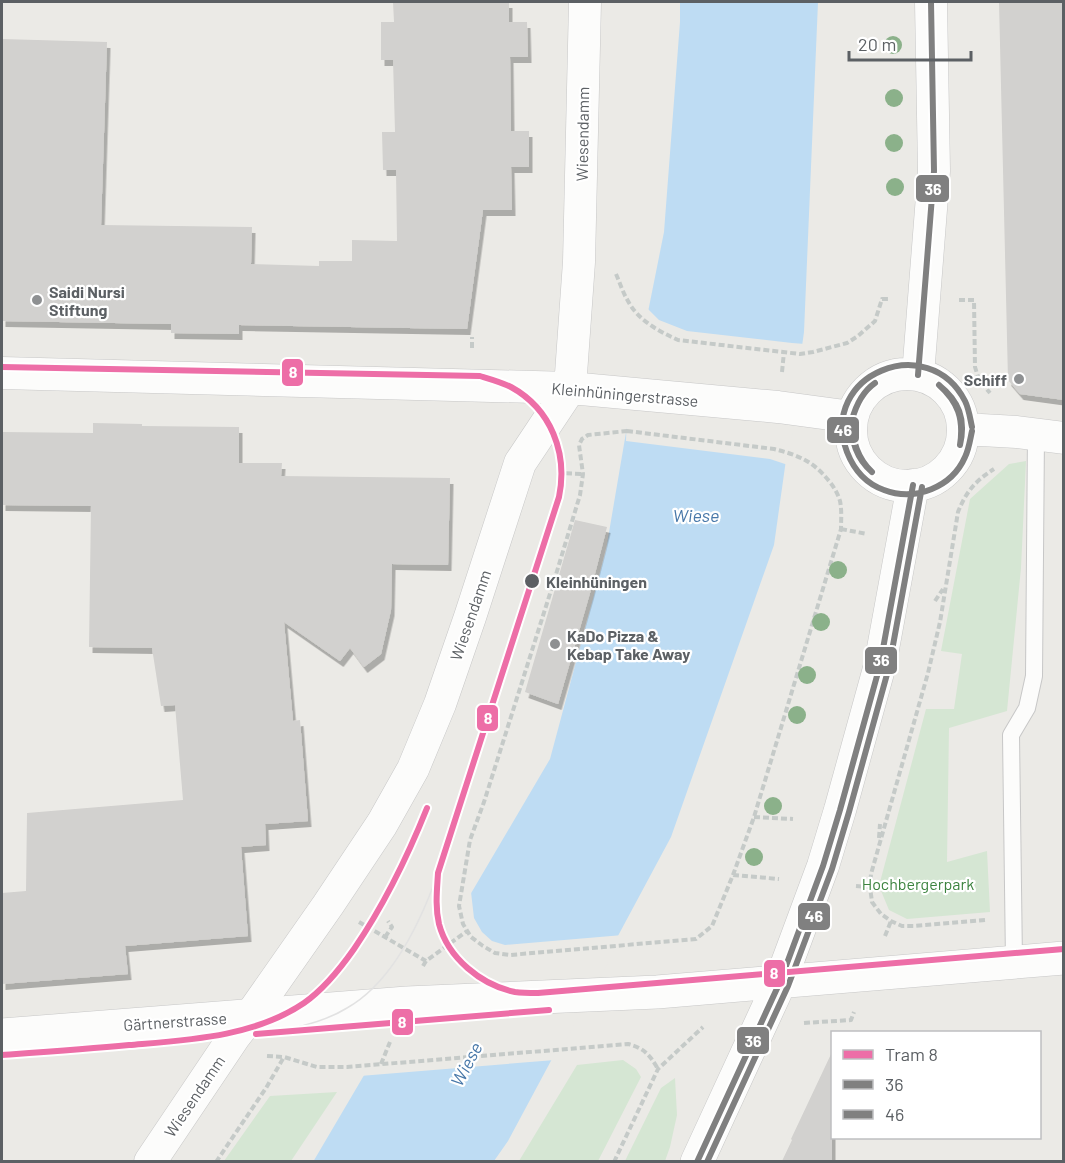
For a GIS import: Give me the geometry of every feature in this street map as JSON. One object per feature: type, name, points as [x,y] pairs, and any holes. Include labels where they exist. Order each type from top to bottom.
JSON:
[{"type":"street","name":"Wiesendamm","points":[[150,1161],[224,1050],[328,905],[382,824],[413,769],[447,682],[488,563],[519,462],[570,388],[579,262],[585,2]]},
{"type":"street","points":[[918,375],[934,171],[932,2]]},
{"type":"street","name":"Kleinhüningerstrasse","points":[[2,373],[570,388],[841,415]]},
{"type":"street","points":[[901,374],[918,375],[932,380],[945,389],[954,400],[961,414],[963,429],[961,445],[954,460],[943,472],[929,481],[913,485],[898,485],[884,481],[860,461],[851,432],[841,415],[884,378],[901,374]]},
{"type":"street","points":[[963,429],[1050,436]]},
{"type":"street","points":[[697,1161],[780,982],[823,866],[880,665],[913,485]]},
{"type":"street","name":"Gärtnerstrasse","points":[[2,1035],[407,1003],[657,992],[1064,958]]},
{"type":"lane","points":[[1014,962],[1011,735],[1027,708],[1034,676],[1050,436]]},
{"type":"path","points":[[615,269],[626,299],[634,311],[663,333],[678,339],[800,354],[832,348],[858,336],[875,321],[882,299]]},
{"type":"path","points":[[974,300],[975,367],[979,380],[996,398]]},
{"type":"path","points":[[627,431],[792,453],[811,462],[834,487],[840,500],[841,529],[754,818],[712,926],[696,939],[510,955],[495,953],[471,937],[463,924],[459,906],[470,840],[555,581],[580,495],[583,474],[579,445],[588,435],[627,431]]},
{"type":"path","points":[[1002,464],[972,487],[964,497],[958,512],[940,622],[928,674],[877,851],[870,887],[872,902],[881,914],[902,926],[1013,918]]},
{"type":"path","points":[[935,601],[945,586]]},
{"type":"path","points":[[754,818],[793,819]]},
{"type":"path","points":[[877,851],[880,824]]},
{"type":"path","points":[[385,937],[392,927],[388,921]]},
{"type":"path","points":[[426,961],[467,931]]},
{"type":"path","points":[[819,1022],[851,1020]]},
{"type":"path","points":[[614,1161],[658,1069],[702,1027]]},
{"type":"path","points":[[317,1066],[347,1067],[628,1044],[639,1047],[651,1057],[658,1069]]},
{"type":"path","points":[[216,1161],[267,1088],[284,1057]]},
{"type":"green space","name":"Hochbergerpark","points":[[1026,461],[1021,568],[1007,711],[949,728],[947,862],[987,851],[990,912],[907,919],[889,910],[879,886],[926,709],[954,709],[962,654],[941,651],[970,499],[1009,464]]},
{"type":"green space","points":[[623,1060],[636,1069],[641,1077],[598,1161],[519,1161],[577,1065]]},
{"type":"green space","points":[[675,1078],[677,1115],[665,1161],[625,1161],[661,1088]]},
{"type":"green space","points":[[337,1092],[291,1161],[224,1161],[270,1096]]},
{"type":"water","name":"Wiese","points":[[680,2],[818,2],[804,332],[774,545],[671,837],[508,1141],[494,1161],[313,1162],[550,759],[606,550],[638,362],[664,232]]},
{"type":"pier","points":[[646,307],[659,320],[687,331],[805,344],[788,465],[770,459],[626,441],[627,410]]},
{"type":"pier","points":[[471,892],[474,918],[482,932],[492,941],[505,945],[623,935],[555,1060],[360,1076],[463,900]]},
{"type":"building","points":[[393,2],[509,2],[509,22],[527,22],[528,57],[510,57],[511,131],[529,131],[529,167],[511,167],[512,210],[483,210],[467,329],[239,325],[239,334],[171,333],[171,324],[2,321],[2,39],[107,42],[101,225],[252,227],[251,264],[319,266],[319,261],[352,261],[352,240],[397,241],[396,170],[383,170],[382,132],[395,132],[393,60],[381,60],[381,22],[394,22]]},
{"type":"building","points":[[999,2],[1064,2],[1064,400],[1020,394],[1008,380]]},
{"type":"building","points":[[93,423],[239,427],[239,463],[282,463],[281,476],[450,478],[448,565],[392,564],[391,610],[381,654],[364,667],[350,648],[340,661],[284,622],[293,721],[300,720],[308,821],[265,824],[266,845],[241,847],[248,936],[125,946],[128,974],[2,984],[2,893],[26,891],[27,813],[183,800],[175,705],[161,706],[152,648],[89,647],[91,506],[2,505],[2,432],[93,433]]},
{"type":"building","points":[[575,520],[607,527],[558,704],[525,692]]},
{"type":"building","points":[[831,1054],[832,1161],[782,1161]]},
{"type":"tram line","name":"8","points":[[2,367],[480,376],[511,387],[537,407],[546,420],[558,449],[561,464],[559,497],[438,873],[437,911],[443,936],[458,959],[490,983],[515,992],[538,993],[1064,949]]},
{"type":"tram line","name":"8","points":[[2,1055],[220,1035],[264,1023],[304,1003],[337,971],[354,949],[394,881],[427,808]]},
{"type":"tram line","points":[[278,1032],[314,1023],[339,1013],[363,997],[378,983],[392,967],[414,930],[438,873]]},
{"type":"tram line","name":"8","points":[[256,1034],[549,1010]]},
{"type":"transit line","name":"36","points":[[918,375],[934,171],[931,2]]},
{"type":"transit line","name":"46","points":[[972,427],[965,401],[948,380],[927,368],[904,365],[882,371],[862,383],[848,401],[842,425],[847,452],[853,465],[862,475],[872,484],[884,490],[908,494],[931,489],[942,484],[951,476],[965,457],[972,431]]},
{"type":"transit line","name":"36","points":[[852,420],[860,399],[875,383]]},
{"type":"transit line","name":"36","points":[[939,385],[952,397],[959,411],[962,427],[960,445]]},
{"type":"transit line","name":"36","points":[[939,385],[951,398],[958,412],[961,427],[960,445]]},
{"type":"transit line","name":"36","points":[[852,420],[856,448],[872,472]]},
{"type":"transit line","name":"36","points":[[852,420],[852,435],[856,449],[862,461],[872,472]]},
{"type":"transit line","name":"36","points":[[697,1162],[780,982],[823,866],[880,665],[913,485]]},
{"type":"transit line","name":"46","points":[[707,1162],[788,986],[832,869],[889,667],[922,487]]},
{"type":"place","name":"Saidi Nursi Stiftung","points":[[37,300]]},
{"type":"place","name":"Schiff","points":[[1019,379]]},
{"type":"place","name":"Kleinhüningen","points":[[532,581]]},
{"type":"place","name":"KaDo Pizza & Kebap Take Away","points":[[555,644]]}]
